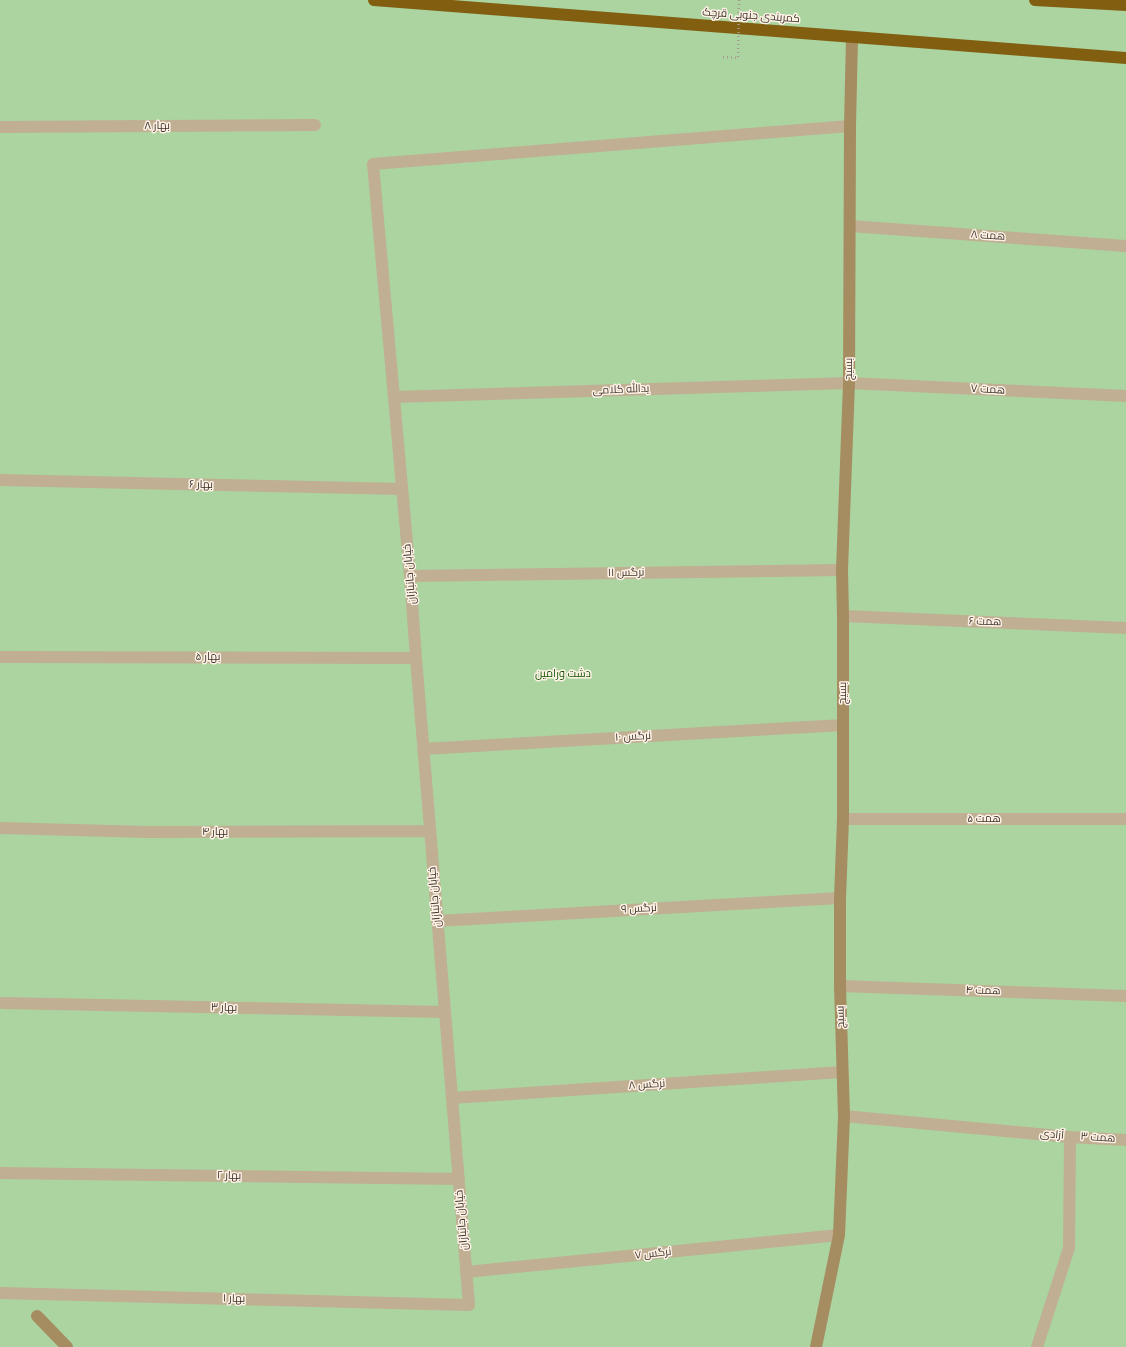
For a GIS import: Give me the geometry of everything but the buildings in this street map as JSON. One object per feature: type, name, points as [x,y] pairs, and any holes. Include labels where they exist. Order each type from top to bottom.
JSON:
[{"type":"highway","name":"کمربندی جنوبی قرچک","points":[[374,0],[1126,58]]},
{"type":"highway","points":[[1035,0],[1126,5]]},
{"type":"main road","name":"بسیج","points":[[816,1347],[839,1235],[844,1116],[840,986],[840,898],[843,819],[842,570],[849,384],[850,126],[852,37]]},
{"type":"main road","points":[[37,1316],[67,1347]]},
{"type":"street","name":"بهار ۸","points":[[0,127],[314,125]]},
{"type":"street","name":"خیابان جانبازان","points":[[469,1305],[410,576],[373,164],[850,126]]},
{"type":"street","name":"همت ۸","points":[[850,226],[1126,246]]},
{"type":"street","name":"یدالله کلامی","points":[[394,398],[849,384]]},
{"type":"street","name":"همت ۷","points":[[849,384],[1126,396]]},
{"type":"street","name":"بهار ۶","points":[[0,480],[402,489]]},
{"type":"street","name":"نرگس ۱۱","points":[[410,576],[842,570]]},
{"type":"street","name":"همت ۶","points":[[843,616],[1126,628]]},
{"type":"street","name":"بهار ۵","points":[[0,656],[416,658]]},
{"type":"street","name":"نرگس ۱۰","points":[[423,748],[843,725]]},
{"type":"street","name":"همت ۵","points":[[843,819],[1126,819]]},
{"type":"street","name":"بهار ۴","points":[[0,828],[148,832],[430,831]]},
{"type":"street","name":"نرگس ۹","points":[[437,921],[840,898]]},
{"type":"street","name":"همت ۴","points":[[840,986],[1126,996]]},
{"type":"street","name":"بهار ۳","points":[[3,1003],[445,1012]]},
{"type":"street","name":"نرگس ۸","points":[[452,1098],[842,1072]]},
{"type":"street","name":"آزادی","points":[[844,1116],[1070,1136],[1069,1248],[1038,1347]]},
{"type":"street","name":"همت ۳","points":[[1070,1136],[1126,1140]]},
{"type":"street","name":"بهار ۲","points":[[0,1173],[459,1179]]},
{"type":"street","name":"نرگس ۷","points":[[466,1272],[839,1235]]},
{"type":"street","name":"بهار ۱","points":[[0,1293],[469,1305]]},
{"type":"path","points":[[723,57],[738,58],[739,0]]},
{"type":"green space","name":"دشت ورامین","points":[[0,0],[1126,0],[1126,1347],[0,1347]]}]
